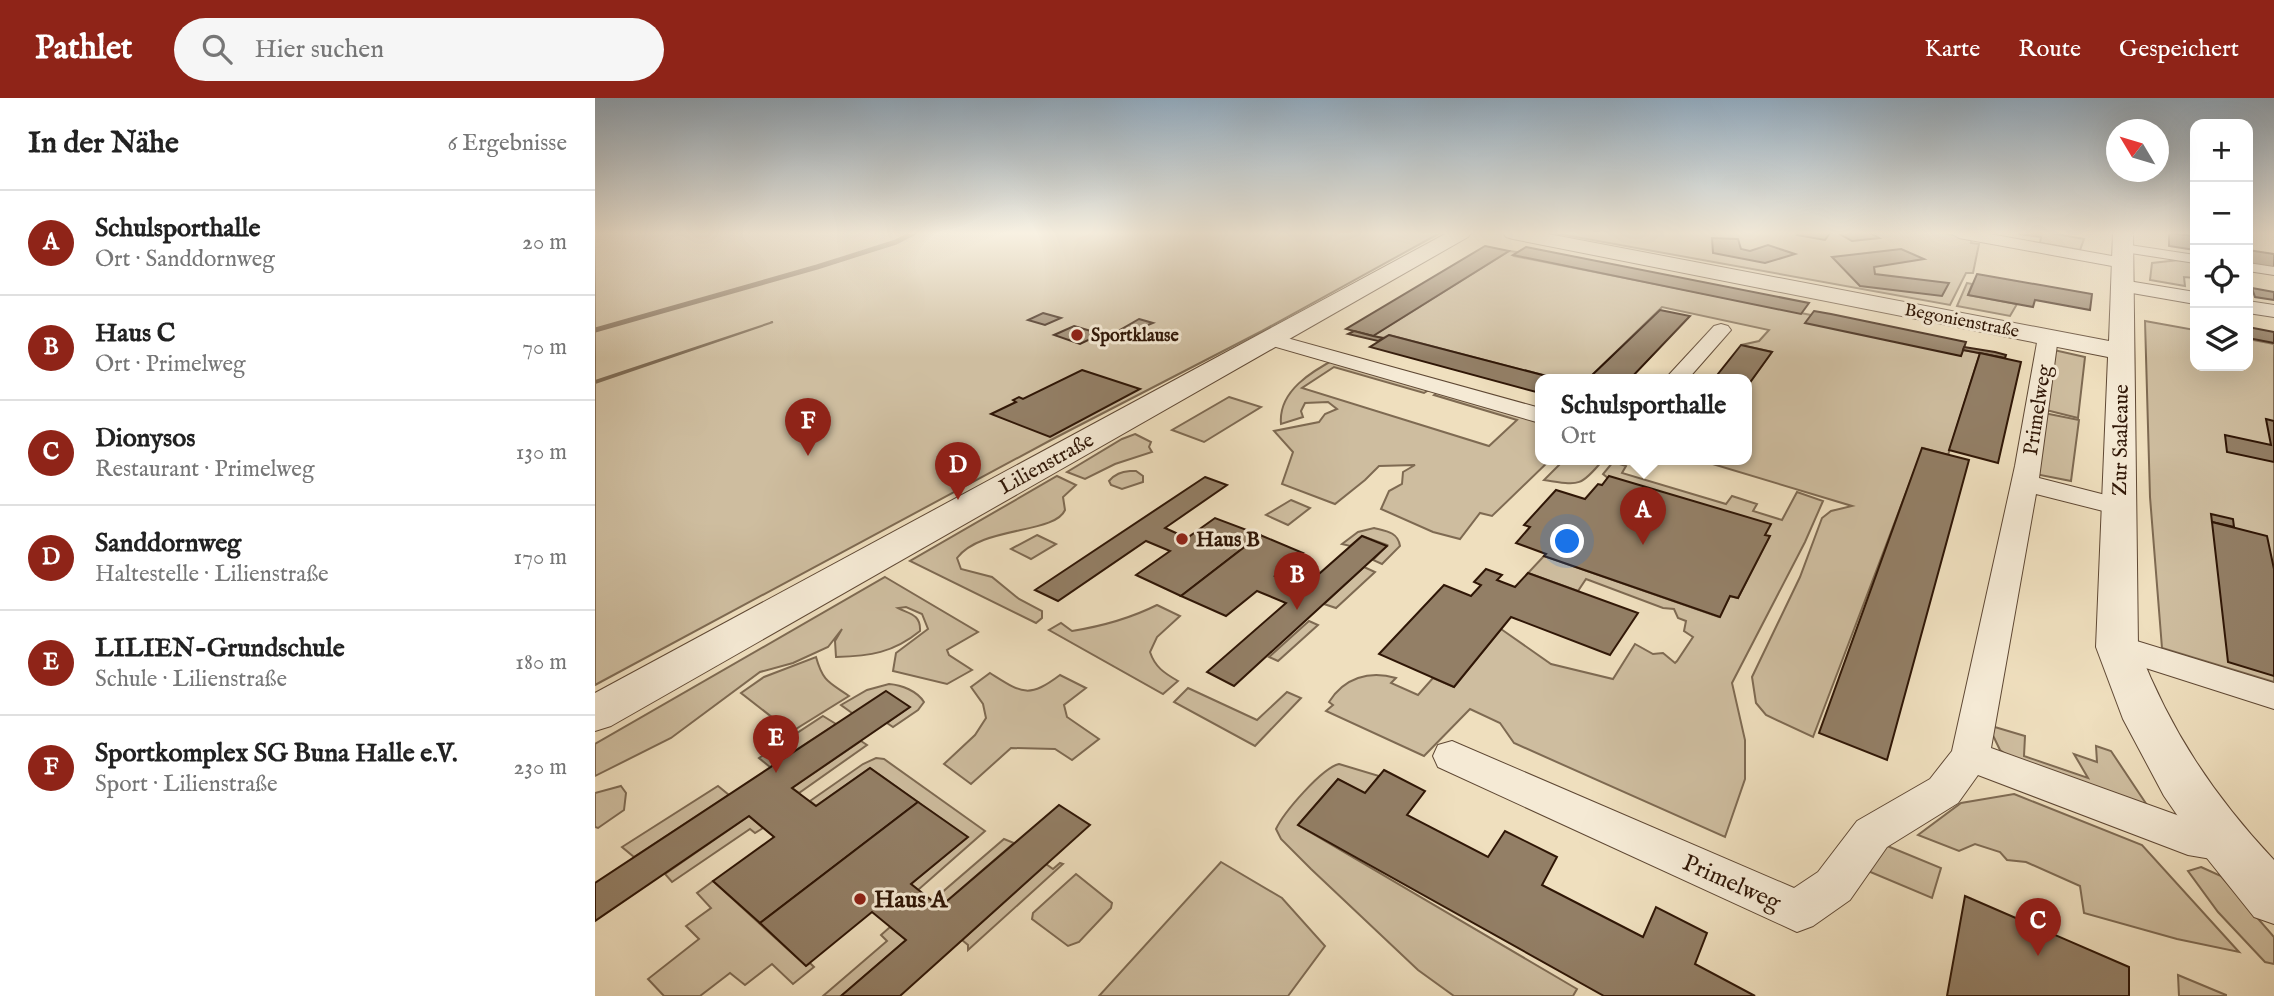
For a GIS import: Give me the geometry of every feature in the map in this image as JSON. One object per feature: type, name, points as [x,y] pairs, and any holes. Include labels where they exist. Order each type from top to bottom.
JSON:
[{"type":"street","name":"Lilienstraße","points":[[595,714],[1385,275]]},
{"type":"street","name":"Begonienstraße","points":[[1729,275],[2123,352]]},
{"type":"street","name":"Zur Saaleaue","points":[[2123,275],[2117,648],[2130,688],[2175,775],[2223,843],[2274,899]]},
{"type":"street","points":[[2154,275],[2190,295]]},
{"type":"street","points":[[2253,308],[2274,311]]},
{"type":"street","points":[[1681,374],[1721,330]]},
{"type":"street","name":"Primelweg","points":[[1452,756],[1797,911],[1835,886],[1872,834],[1944,791],[1970,757],[2024,482],[2048,337]]},
{"type":"street","points":[[1269,339],[1535,415]]},
{"type":"street","name":"Primelweg","points":[[2024,482],[2119,507]]},
{"type":"street","points":[[2117,648],[2274,696]]},
{"type":"street","points":[[1970,757],[2187,837],[2223,843]]},
{"type":"shaded area","points":[[595,275],[1364,275],[595,685],[595,383],[773,322],[595,381]]},
{"type":"shaded area","points":[[1471,275],[1609,275],[1811,315],[1961,355],[1963,350],[1980,353],[1948,455],[1923,448],[1813,737],[1766,715],[1756,703],[1752,677],[1800,577],[1822,518],[1831,511],[1852,506],[1716,465],[1752,465],[1752,380],[1772,352],[1741,345],[1759,341],[1769,330],[1662,307],[1593,374],[1539,374],[1389,335],[1383,338],[1373,336]]},
{"type":"shaded area","points":[[1784,275],[1965,275],[1950,305]]},
{"type":"shaded area","points":[[2151,275],[2190,275],[2190,278],[2184,277],[2185,286],[2150,280]]},
{"type":"shaded area","points":[[1967,283],[1972,284],[1968,295],[2017,304],[2010,316],[1957,306]]},
{"type":"shaded area","points":[[2145,321],[2190,329],[2190,371],[2253,371],[2253,340],[2274,344],[2274,682],[2162,648],[2150,497]]},
{"type":"shaded area","points":[[2054,350],[2085,357],[2078,418],[2046,410]]},
{"type":"shaded area","points":[[1339,357],[1435,386],[1424,393],[1334,367],[1302,388],[1489,446],[1517,420],[1434,395],[1443,388],[1535,416],[1535,465],[1545,465],[1492,516],[1480,513],[1460,539],[1433,532],[1381,509],[1389,491],[1402,484],[1403,472],[1415,465],[1379,466],[1335,504],[1282,484],[1293,452],[1274,431],[1319,422],[1325,414],[1337,409],[1328,402],[1305,403],[1301,411],[1303,417],[1281,424],[1285,402],[1291,392],[1318,369]]},
{"type":"shaded area","points":[[1229,397],[1261,407],[1204,442],[1172,430]]},
{"type":"shaded area","points":[[2044,413],[2079,420],[2071,481],[2035,474]]},
{"type":"shaded area","points":[[1135,434],[1151,442],[1149,447],[1152,452],[1115,464],[1085,479],[1067,472],[1122,439]]},
{"type":"shaded area","points":[[1559,465],[1598,465],[1583,480],[1577,482],[1544,480]]},
{"type":"shaded area","points":[[1610,465],[1623,465],[1626,466],[1622,473],[1726,504],[1732,496],[1757,504],[1753,511],[1782,520],[1797,492],[1823,501],[1805,542],[1732,683],[1745,740],[1745,779],[1725,837],[1514,743],[1500,723],[1470,709],[1424,756],[1326,711],[1333,705],[1329,702],[1342,687],[1367,676],[1396,678],[1391,683],[1418,695],[1433,678],[1454,687],[1501,629],[1551,664],[1613,679],[1635,644],[1653,654],[1663,653],[1675,663],[1693,637],[1684,631],[1686,621],[1678,618],[1674,609],[1663,608],[1586,579],[1578,591],[1528,573],[1544,556],[1719,617],[1730,596],[1738,598],[1769,537],[1603,474]]},
{"type":"shaded area","points":[[1136,471],[1143,476],[1143,482],[1122,489],[1111,485],[1109,481],[1114,477]]},
{"type":"shaded area","points":[[1057,476],[1076,485],[1063,497],[1065,510],[1058,518],[983,540],[957,558],[961,569],[992,577],[1019,599],[1042,611],[1042,618],[1036,623],[910,561]]},
{"type":"shaded area","points":[[1291,500],[1310,508],[1288,525],[1266,515]]},
{"type":"shaded area","points":[[1374,528],[1387,531],[1399,541],[1400,546],[1382,564],[1373,560],[1387,545],[1362,536],[1350,546],[1342,544],[1358,532]]},
{"type":"shaded area","points":[[1037,535],[1056,544],[1031,559],[1011,549]]},
{"type":"shaded area","points":[[1364,567],[1375,572],[1336,608],[1324,604]]},
{"type":"shaded area","points":[[885,577],[978,632],[947,650],[949,655],[972,670],[947,684],[893,671],[896,653],[928,629],[922,614],[906,607],[898,608],[919,621],[920,631],[891,649],[860,656],[836,657],[835,641],[842,629],[828,647],[793,663],[760,672],[671,738],[595,776],[595,744]]},
{"type":"shaded area","points":[[1157,605],[1180,616],[1157,637],[1150,652],[1161,669],[1178,681],[1163,694],[1049,630],[1061,623],[1072,631],[1094,627]]},
{"type":"shaded area","points":[[1309,621],[1318,625],[1278,661],[1269,657]]},
{"type":"shaded area","points":[[816,657],[824,677],[849,696],[791,732],[741,693],[764,677]]},
{"type":"shaded area","points":[[990,673],[1018,689],[1040,688],[1060,675],[1086,688],[1064,705],[1067,717],[1099,739],[1072,760],[1055,749],[1011,748],[971,784],[944,764],[975,735],[986,718],[983,704],[971,687]]},
{"type":"shaded area","points":[[889,684],[909,689],[924,702],[918,710],[893,727],[887,723],[910,707],[852,713],[841,705],[867,690]]},
{"type":"shaded area","points":[[1188,688],[1257,720],[1287,692],[1301,698],[1255,746],[1174,702]]},
{"type":"shaded area","points":[[823,716],[836,724],[770,767],[759,758]]},
{"type":"shaded area","points":[[1988,725],[2025,736],[2024,756],[2088,778],[2074,754],[2097,762],[2096,746],[2111,751],[2151,811],[2022,766],[2000,750]]},
{"type":"shaded area","points":[[861,741],[867,745],[799,793],[792,788]]},
{"type":"shaded area","points":[[876,758],[884,759],[985,831],[918,890],[911,884],[967,837],[870,768],[816,806],[810,801]]},
{"type":"shaded area","points":[[1339,764],[1379,776],[1365,794],[1338,779],[1298,825],[1577,989],[1573,996],[1454,996],[1418,970],[1311,869],[1281,839],[1276,829],[1304,792],[1323,773]]},
{"type":"shaded area","points":[[621,786],[626,793],[624,810],[598,828],[595,827],[595,793]]},
{"type":"shaded area","points":[[718,786],[729,795],[634,857],[622,847]]},
{"type":"shaded area","points":[[2014,794],[2142,845],[2239,952],[2177,939],[2084,913],[2080,886],[2026,862],[2007,860],[2000,852],[1975,844],[1959,851],[1918,835],[1961,803]]},
{"type":"shaded area","points":[[749,816],[763,828],[755,833],[750,829],[672,882],[665,874]]},
{"type":"shaded area","points":[[1004,839],[1014,843],[940,907],[932,901]]},
{"type":"shaded area","points":[[1885,845],[1941,868],[1932,898],[1868,871]]},
{"type":"shaded area","points":[[1221,862],[1282,898],[1325,946],[1288,996],[1099,996]]},
{"type":"shaded area","points":[[1060,863],[1063,864],[968,950],[968,945],[962,940],[1046,864],[1053,869]]},
{"type":"shaded area","points":[[2201,867],[2221,876],[2274,937],[2274,964],[2265,962],[2218,912],[2188,871]]},
{"type":"shaded area","points":[[1076,874],[1112,903],[1111,908],[1079,942],[1068,946],[1032,919],[1033,913]]},
{"type":"shaded area","points":[[713,881],[806,966],[810,963],[814,967],[793,984],[772,964],[745,985],[730,973],[700,996],[664,996],[648,979],[699,939],[686,926],[711,908],[697,893]]},
{"type":"shaded area","points":[[890,927],[906,940],[841,996],[823,996],[887,941],[881,935]]},
{"type":"shaded area","points":[[2178,975],[2226,995],[2226,996],[2179,996]]},
{"type":"building","points":[[1437,275],[1471,275],[1373,336],[1346,329]]},
{"type":"building","points":[[1610,275],[1667,275],[1809,303],[1801,314]]},
{"type":"building","points":[[1849,275],[1882,275],[1949,283],[1942,296],[1860,286]]},
{"type":"building","points":[[1977,275],[2092,294],[2090,310],[2035,300],[2033,307],[1968,295]]},
{"type":"building","points":[[2253,288],[2274,292],[2274,300],[2255,297]]},
{"type":"building","points":[[1660,310],[1690,316],[1635,374],[1593,374]]},
{"type":"building","points":[[1814,311],[1966,342],[1961,356],[1805,323]]},
{"type":"building","points":[[1043,313],[1061,318],[1045,325],[1028,320]]},
{"type":"building","points":[[1139,319],[1153,323],[1129,333],[1120,330]]},
{"type":"building","name":"Sportklause","points":[[1074,326],[1101,334],[1080,344],[1054,335]]},
{"type":"building","points":[[2253,328],[2274,332],[2274,343],[2253,339]]},
{"type":"building","points":[[1354,331],[1383,338],[1378,341],[1348,334]]},
{"type":"building","points":[[1389,335],[1539,374],[1535,374],[1535,392],[1370,347]]},
{"type":"building","points":[[1741,345],[1772,352],[1752,380],[1752,374],[1718,374]]},
{"type":"building","points":[[1964,347],[2006,355],[2005,358],[1963,350]]},
{"type":"building","points":[[1980,353],[2021,362],[1998,463],[1949,450]]},
{"type":"building","points":[[1082,370],[1140,389],[1050,437],[991,414],[1016,402],[1013,400],[1019,397],[1023,399]]},
{"type":"building","points":[[2266,419],[2274,421],[2274,462],[2227,452],[2225,435],[2271,445]]},
{"type":"building","points":[[1922,448],[1969,460],[1887,760],[1819,733]]},
{"type":"building","points":[[1609,476],[1771,524],[1765,535],[1770,536],[1738,598],[1730,596],[1720,617],[1544,556],[1546,554],[1516,543],[1530,527],[1524,525],[1556,490],[1585,499]]},
{"type":"building","name":"Haus B","points":[[1205,477],[1227,485],[1165,528],[1187,538],[1215,518],[1260,535],[1181,596],[1136,575],[1170,551],[1146,541],[1058,601],[1035,590]]},
{"type":"building","points":[[2211,514],[2233,519],[2234,527],[2212,522]]},
{"type":"building","points":[[2212,522],[2267,536],[2274,569],[2274,676],[2228,662]]},
{"type":"building","points":[[1260,535],[1303,553],[1275,576],[1303,588],[1362,536],[1387,546],[1234,686],[1207,672],[1286,603],[1257,591],[1226,616],[1181,596]]},
{"type":"building","points":[[1486,569],[1502,575],[1497,580],[1515,587],[1528,573],[1638,613],[1610,655],[1511,617],[1454,687],[1379,654],[1444,585],[1471,596],[1481,585],[1474,582]]},
{"type":"building","points":[[886,691],[910,707],[792,788],[816,806],[870,768],[918,802],[760,923],[713,881],[774,837],[749,816],[595,921],[595,883]]},
{"type":"building","points":[[1384,770],[1425,791],[1407,815],[1488,857],[1505,831],[1557,857],[1542,885],[1643,937],[1656,907],[1707,933],[1695,964],[1755,996],[1604,996],[1298,825],[1338,779],[1365,793]]},
{"type":"building","name":"Haus A","points":[[918,802],[968,837],[911,884],[940,907],[1059,805],[1090,825],[900,996],[841,996],[906,940],[872,912],[806,966],[760,923]]},
{"type":"building","points":[[1965,896],[2129,967],[2129,996],[1947,996]]},
{"type":"waterway","points":[[595,330],[789,275]]},
{"type":"place","name":"Sportklause","points":[[1077,335]]},
{"type":"place","name":"Sportkomplex SG Buna Halle e.V.","points":[[808,456]]},
{"type":"place","name":"Sanddornweg","points":[[958,500]]},
{"type":"place","name":"Haus B","points":[[1182,539]]},
{"type":"place","name":"Schulsporthalle","points":[[1643,545]]},
{"type":"place","name":"Haus C","points":[[1297,610]]},
{"type":"place","name":"LILIEN-Grundschule","points":[[776,773]]},
{"type":"place","name":"Haus A","points":[[860,899]]},
{"type":"place","name":"Dionysos","points":[[2038,956]]}]
